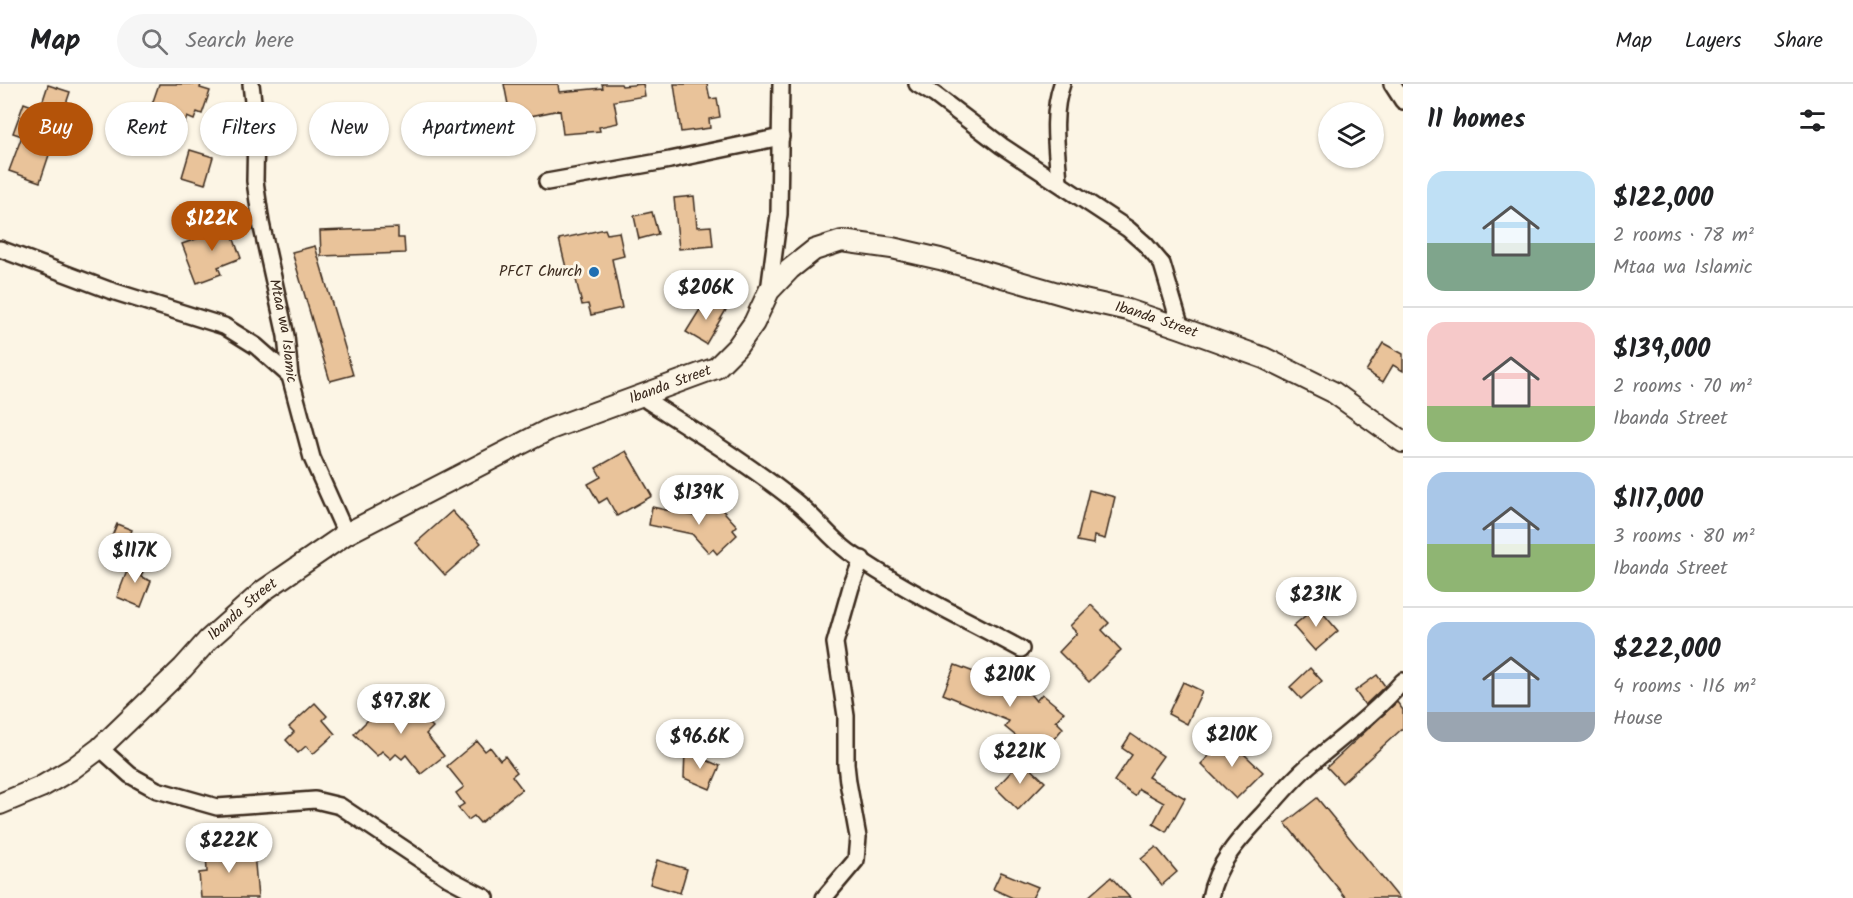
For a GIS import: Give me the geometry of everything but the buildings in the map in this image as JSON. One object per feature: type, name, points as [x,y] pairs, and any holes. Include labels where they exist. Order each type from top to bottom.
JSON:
[{"type":"street","name":"Mtaa wa Islamic","points":[[251,84],[256,128],[255,181],[261,223],[286,336],[290,376],[312,458],[346,534]]},
{"type":"street","points":[[769,291],[779,214],[782,84]]},
{"type":"street","points":[[917,84],[1002,146],[1128,229],[1156,256],[1165,270],[1181,328]]},
{"type":"street","points":[[1059,182],[1056,122],[1058,94],[1062,84]]},
{"type":"street","points":[[1392,84],[1403,101]]},
{"type":"street","points":[[547,182],[781,137]]},
{"type":"street","name":"Ibanda Street","points":[[0,804],[41,787],[72,769],[100,748],[183,668],[208,640],[263,591],[346,534],[550,429],[716,368],[737,347],[769,291],[790,269],[814,250],[842,242],[892,248],[940,259],[1074,298],[1128,310],[1181,328],[1264,358],[1333,392],[1401,437]]},
{"type":"street","points":[[0,249],[109,290],[224,326],[256,346],[290,376]]},
{"type":"street","points":[[644,393],[648,401],[794,500],[815,517],[849,552],[893,579],[1021,649]]},
{"type":"street","points":[[824,898],[856,860],[858,837],[848,782],[846,716],[835,643],[851,587],[862,559]]},
{"type":"street","points":[[1210,898],[1216,875],[1241,837],[1312,762],[1370,715],[1403,681]]},
{"type":"street","points":[[100,748],[130,776],[157,790],[217,807],[315,800],[340,806],[447,878],[486,898]]},
{"type":"place","name":"PFCT Church","points":[[594,272]]}]
